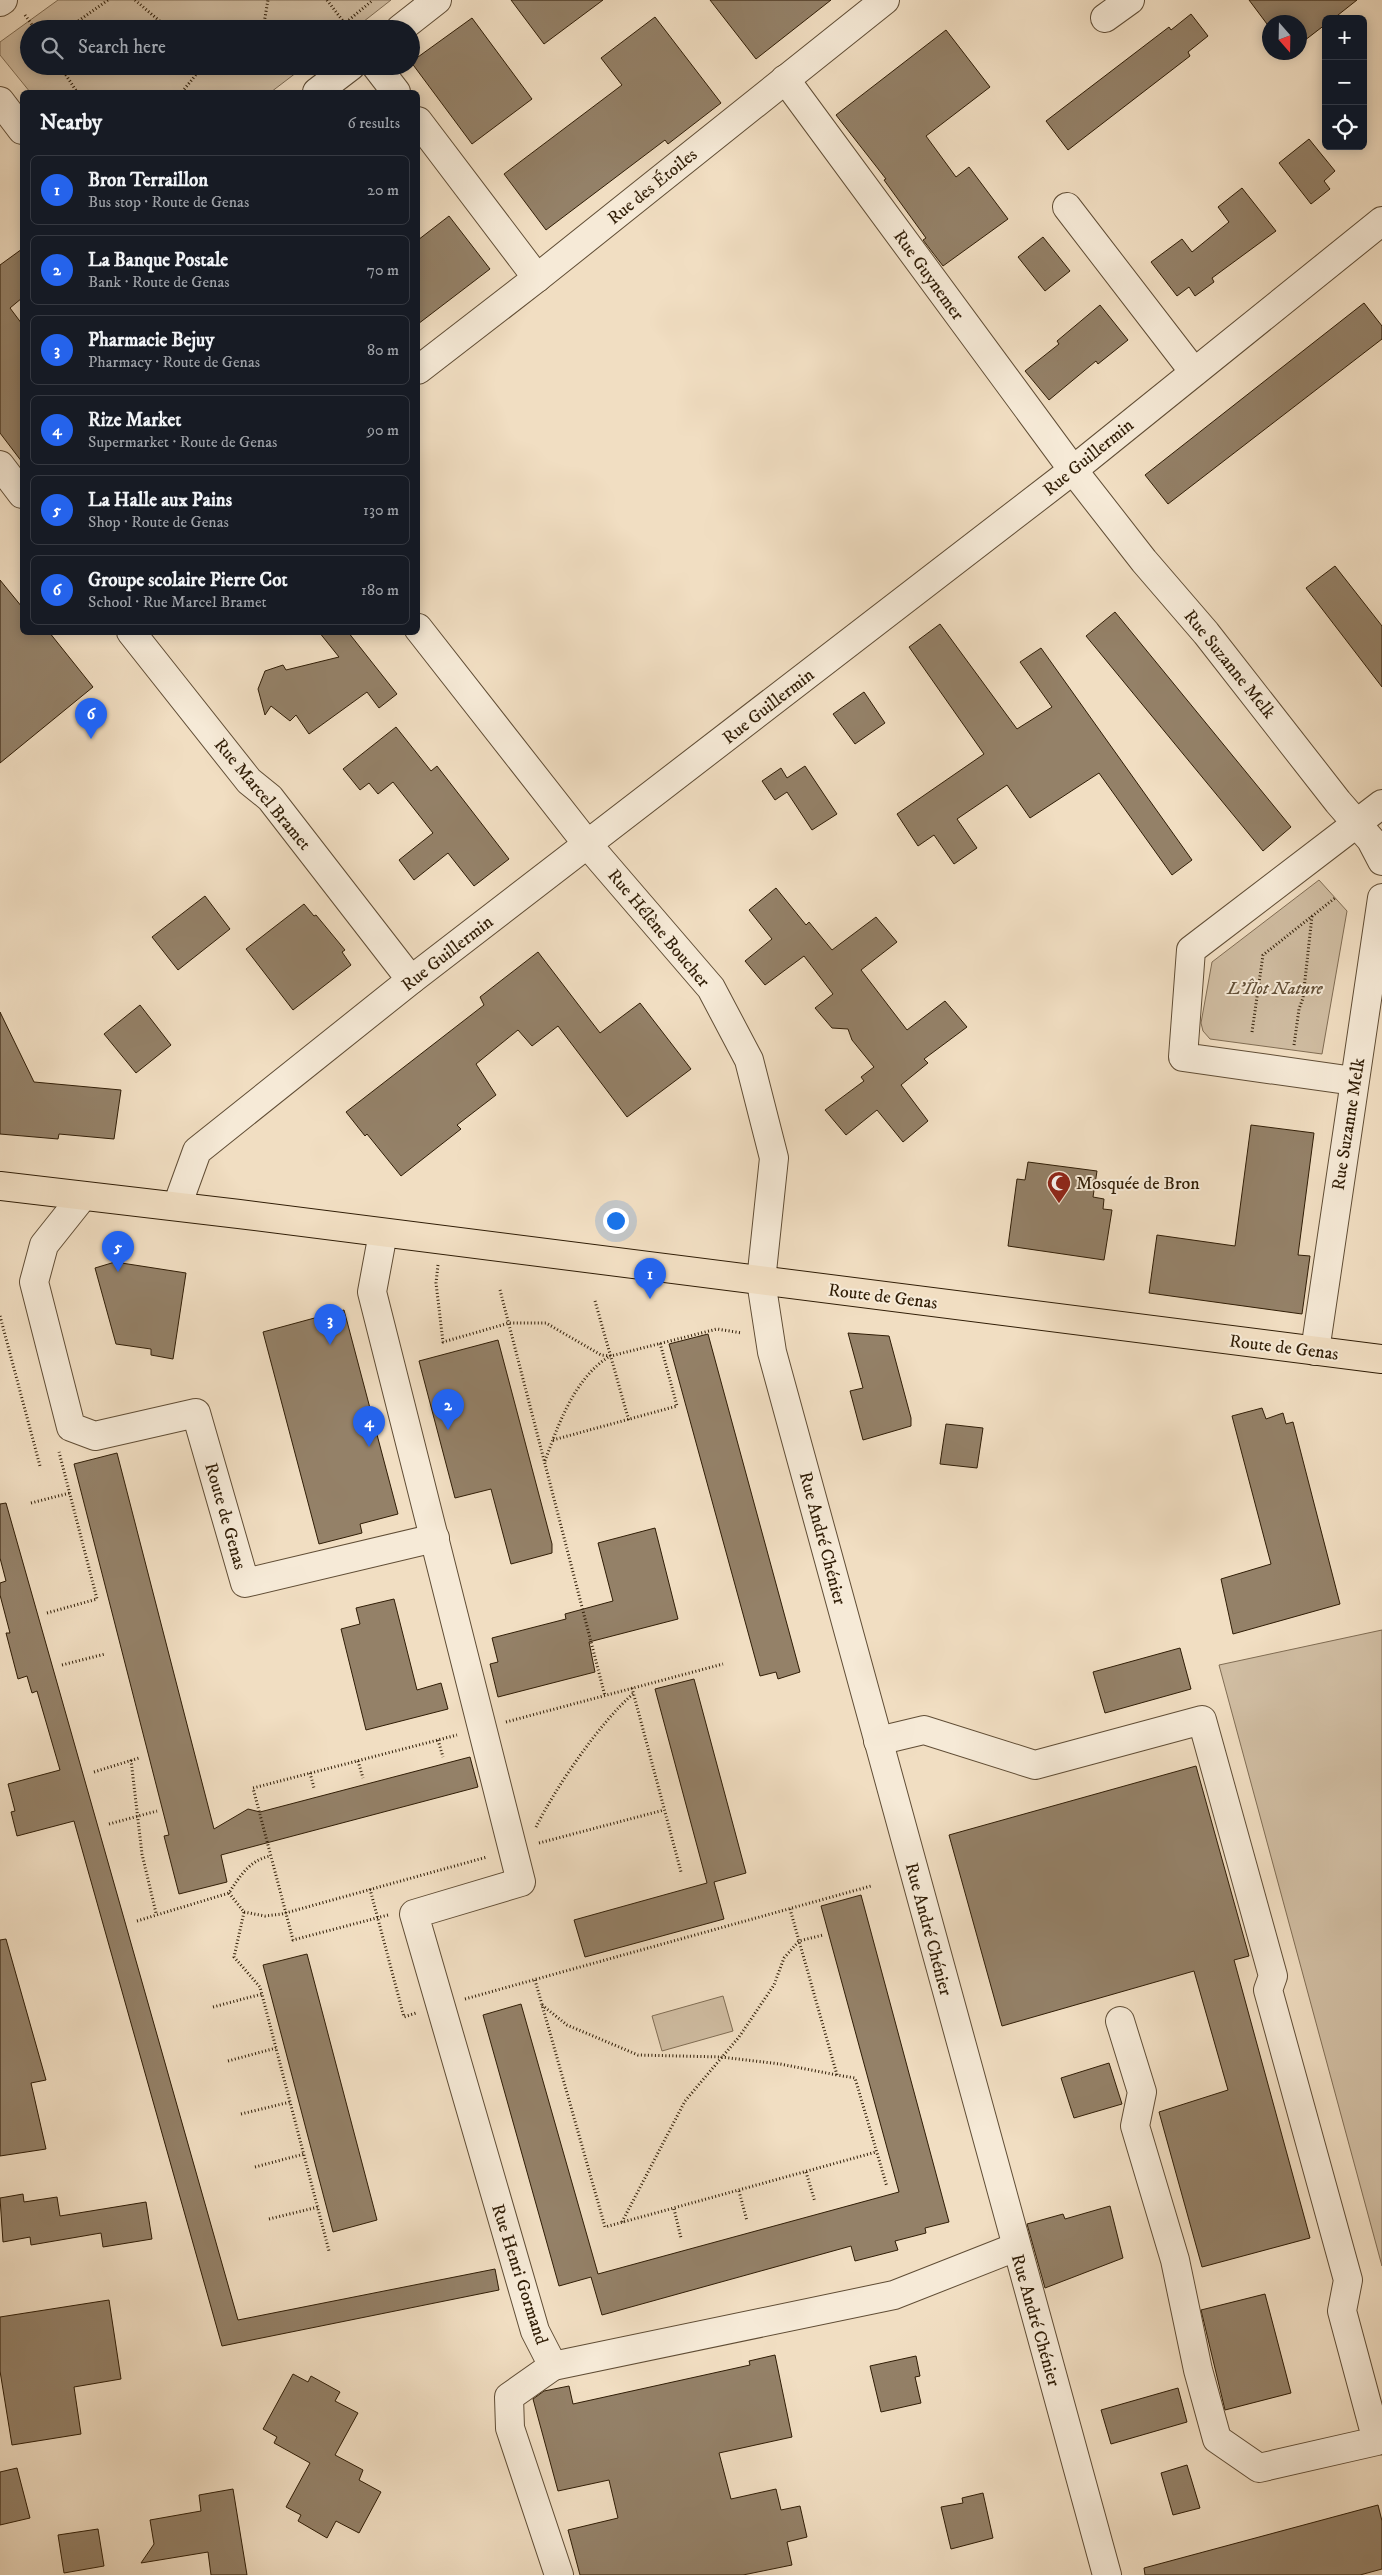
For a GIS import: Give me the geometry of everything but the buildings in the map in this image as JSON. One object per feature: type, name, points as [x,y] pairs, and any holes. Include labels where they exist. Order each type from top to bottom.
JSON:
[{"type":"main road","name":"Route de Genas","points":[[0,1186],[177,1206],[1382,1359]]},
{"type":"street","points":[[411,20],[437,0]]},
{"type":"street","name":"Rue des Étoiles","points":[[420,368],[537,278],[884,0]]},
{"type":"street","points":[[1105,18],[1130,0]]},
{"type":"street","points":[[320,90],[339,75]]},
{"type":"street","points":[[383,75],[394,90]]},
{"type":"street","name":"Rue Guynemer","points":[[785,79],[1073,470]]},
{"type":"street","points":[[0,101],[20,127]]},
{"type":"street","points":[[420,123],[537,278]]},
{"type":"street","points":[[1066,207],[1194,372]]},
{"type":"street","name":"Rue Guillermin","points":[[177,1206],[197,1151],[411,980],[1073,470],[1382,221]]},
{"type":"street","points":[[0,465],[20,491]]},
{"type":"street","name":"Rue Suzanne Melk","points":[[1073,470],[1144,560],[1206,633],[1338,802],[1358,823],[1371,840],[1382,861]]},
{"type":"street","name":"Rue Hélène Boucher","points":[[420,631],[588,845],[711,988],[749,1060],[774,1158],[761,1281]]},
{"type":"street","name":"Rue Marcel Bramet","points":[[133,635],[249,782],[270,798],[411,980]]},
{"type":"street","points":[[1354,1081],[1183,1057],[1192,950],[1382,804]]},
{"type":"street","name":"Rue Suzanne Melk","points":[[1315,1351],[1382,898]]},
{"type":"street","name":"Route de Genas","points":[[83,1196],[44,1245],[34,1282],[71,1427],[95,1436],[196,1413],[245,1583],[435,1538]]},
{"type":"street","points":[[383,1233],[372,1292],[435,1538],[520,1848],[521,1882],[414,1914]]},
{"type":"street","name":"Rue André Chénier","points":[[761,1281],[770,1338],[878,1741],[1107,2575]]},
{"type":"street","points":[[878,1741],[924,1730],[1035,1765],[1202,1720],[1272,1976],[1268,1990],[1348,2280],[1342,2311],[1379,2450],[1259,2468],[1217,2439],[1198,2370],[1175,2260],[1135,2126],[1142,2092],[1120,2021]]},
{"type":"street","name":"Rue Henri Gormand","points":[[414,1914],[535,2331],[553,2366],[894,2295],[1016,2247]]},
{"type":"street","points":[[553,2366],[509,2397],[510,2428],[559,2575]]},
{"type":"path","points":[[80,20],[108,0]]},
{"type":"path","points":[[135,0],[158,20]]},
{"type":"path","points":[[265,20],[268,0]]},
{"type":"path","points":[[327,0],[343,20]]},
{"type":"path","points":[[349,20],[373,0]]},
{"type":"path","points":[[25,15],[29,20]]},
{"type":"path","points":[[66,75],[76,90]]},
{"type":"path","points":[[184,90],[196,75]]},
{"type":"path","points":[[1252,1032],[1263,955],[1335,898]]},
{"type":"path","points":[[1295,1051],[1298,1010],[1302,998],[1312,916]]},
{"type":"path","points":[[441,1240],[436,1283],[443,1342],[509,1323],[546,1323],[601,1355],[611,1356]]},
{"type":"path","points":[[500,1290],[605,1696]]},
{"type":"path","points":[[595,1302],[629,1420]]},
{"type":"path","points":[[0,1316],[40,1466]]},
{"type":"path","points":[[545,1463],[553,1440],[572,1400],[588,1376],[602,1361],[611,1356],[716,1329],[770,1338]]},
{"type":"path","points":[[553,1440],[677,1406],[660,1343]]},
{"type":"path","points":[[47,1613],[97,1599],[57,1446]]},
{"type":"path","points":[[31,1503],[70,1493]]},
{"type":"path","points":[[62,1665],[106,1654]]},
{"type":"path","points":[[632,1688],[681,1872]]},
{"type":"path","points":[[520,1848],[538,1824],[576,1760],[622,1703],[634,1693]]},
{"type":"path","points":[[438,1740],[443,1757]]},
{"type":"path","points":[[94,1772],[139,1758]]},
{"type":"path","points":[[131,1760],[142,1854],[156,1913]]},
{"type":"path","points":[[358,1761],[363,1778]]},
{"type":"path","points":[[310,1773],[314,1788]]},
{"type":"path","points":[[230,1894],[244,1912],[265,1916],[286,1913],[664,1810]]},
{"type":"path","points":[[109,1824],[157,1811]]},
{"type":"path","points":[[137,1921],[156,1913],[230,1894],[241,1873],[263,1857],[270,1856],[293,1940],[398,1912],[414,1914]]},
{"type":"path","points":[[370,1889],[404,2017],[871,1886]]},
{"type":"path","points":[[790,1909],[837,2075]]},
{"type":"path","points":[[244,1912],[234,1957],[260,1987],[329,2251]]},
{"type":"path","points":[[622,2223],[685,2101],[740,2037],[774,1985],[784,1958],[799,1941],[823,1935]]},
{"type":"path","points":[[535,1980],[605,2227],[876,2152]]},
{"type":"path","points":[[213,2007],[262,1994]]},
{"type":"path","points":[[542,2006],[567,2025],[638,2056],[721,2057],[780,2064],[855,2078],[886,2188]]},
{"type":"path","points":[[228,2061],[276,2048]]},
{"type":"path","points":[[242,2114],[290,2102]]},
{"type":"path","points":[[255,2167],[304,2154]]},
{"type":"path","points":[[806,2172],[815,2202]]},
{"type":"path","points":[[739,2190],[748,2221]]},
{"type":"path","points":[[269,2219],[318,2208]]},
{"type":"path","points":[[674,2209],[681,2238]]},
{"type":"green space","points":[[58,0],[391,0],[365,20],[30,20]]},
{"type":"green space","points":[[20,28],[20,75],[293,75],[274,90],[28,90],[0,55],[0,42]]},
{"type":"green space","name":"L'Îlot Nature","points":[[1319,880],[1347,911],[1322,1054],[1210,1039],[1203,1031],[1201,1023],[1212,962]]},
{"type":"green space","points":[[1382,1630],[1382,2266],[1219,1665]]},
{"type":"green space","points":[[723,1996],[733,2031],[662,2051],[652,2016]]},
{"type":"place","name":"Groupe scolaire Pierre Cot","points":[[91,739]]},
{"type":"place","name":"Mosquée de Bron","points":[[1059,1204]]},
{"type":"place","name":"La Halle aux Pains","points":[[118,1272]]},
{"type":"place","name":"Bron Terraillon","points":[[650,1299]]},
{"type":"place","name":"Pharmacie Bejuy","points":[[330,1345]]},
{"type":"place","name":"La Banque Postale","points":[[448,1430]]},
{"type":"place","name":"Rize Market","points":[[369,1447]]}]
